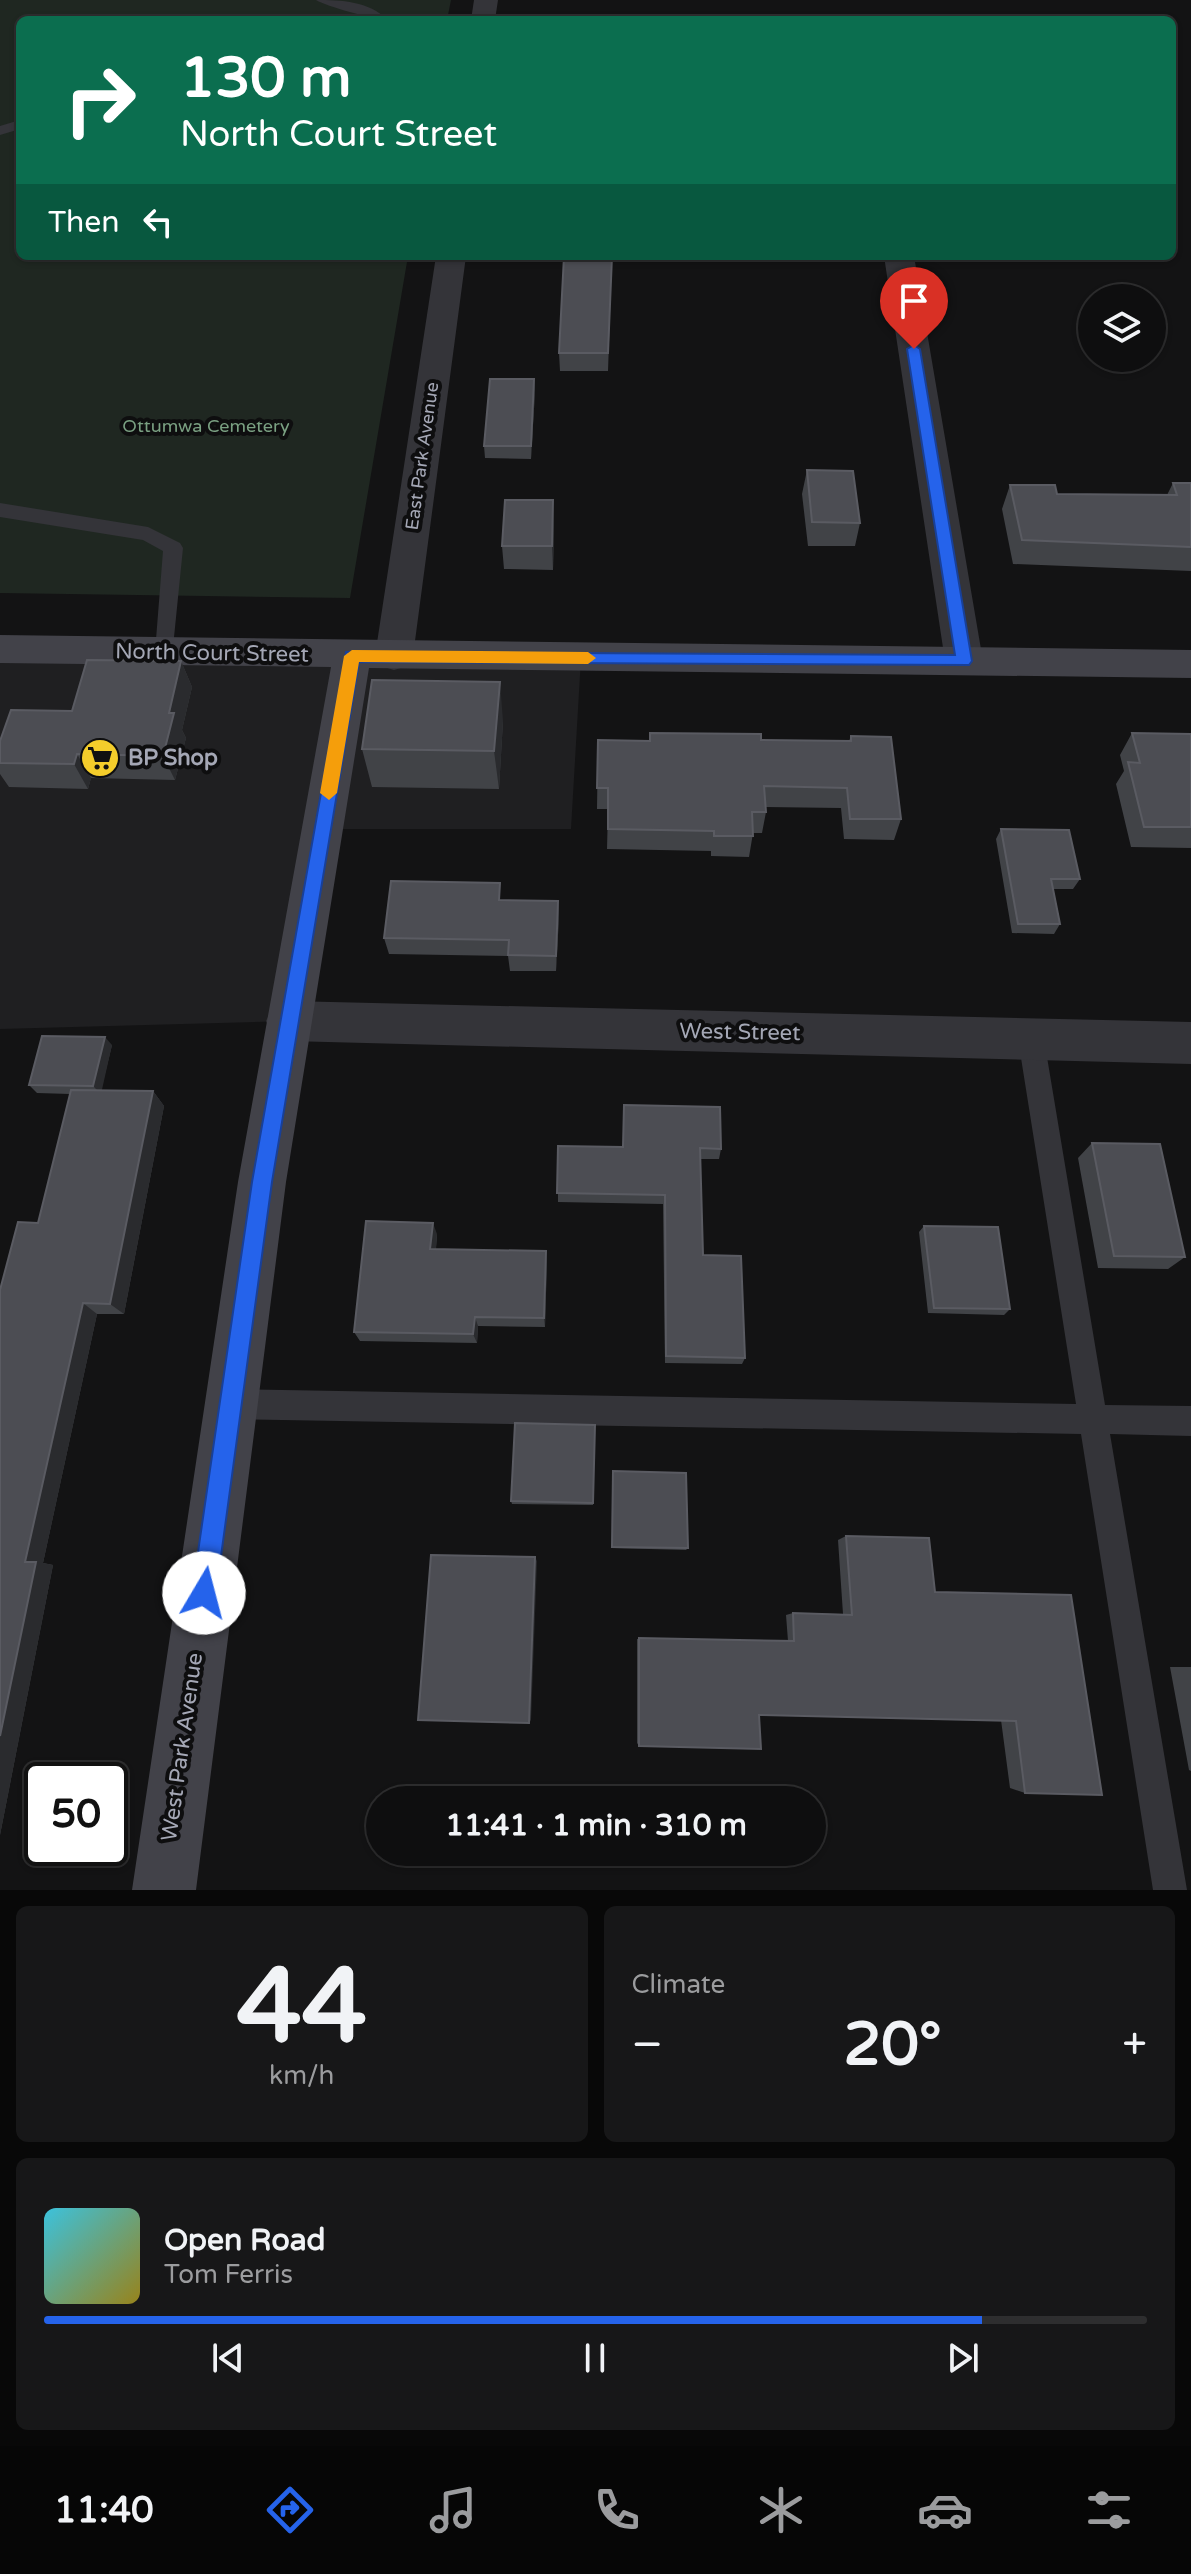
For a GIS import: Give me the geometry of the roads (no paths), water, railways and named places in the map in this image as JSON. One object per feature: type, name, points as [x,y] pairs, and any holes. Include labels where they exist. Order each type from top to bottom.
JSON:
[{"type":"main road","name":"North Court Street","points":[[0,649],[1191,664]]},
{"type":"main road","name":"West Park Avenue","points":[[164,1890],[231,1404],[289,1021],[373,656]]},
{"type":"street","name":"East Park Avenue","points":[[373,656],[450,260]]},
{"type":"street","points":[[900,260],[964,661]]},
{"type":"street","name":"West Street","points":[[289,1021],[1191,1043]]},
{"type":"lane","points":[[323,0],[364,9],[375,16]]},
{"type":"lane","points":[[0,510],[148,534],[173,548],[165,652]]},
{"type":"lane","points":[[1031,1039],[1170,1890]]},
{"type":"lane","points":[[231,1404],[1191,1421]]},
{"type":"place","name":"BP Shop","points":[[100,758]]},
{"type":"park label","name":"Ottumwa Cemetery","points":[[206,426]]}]
